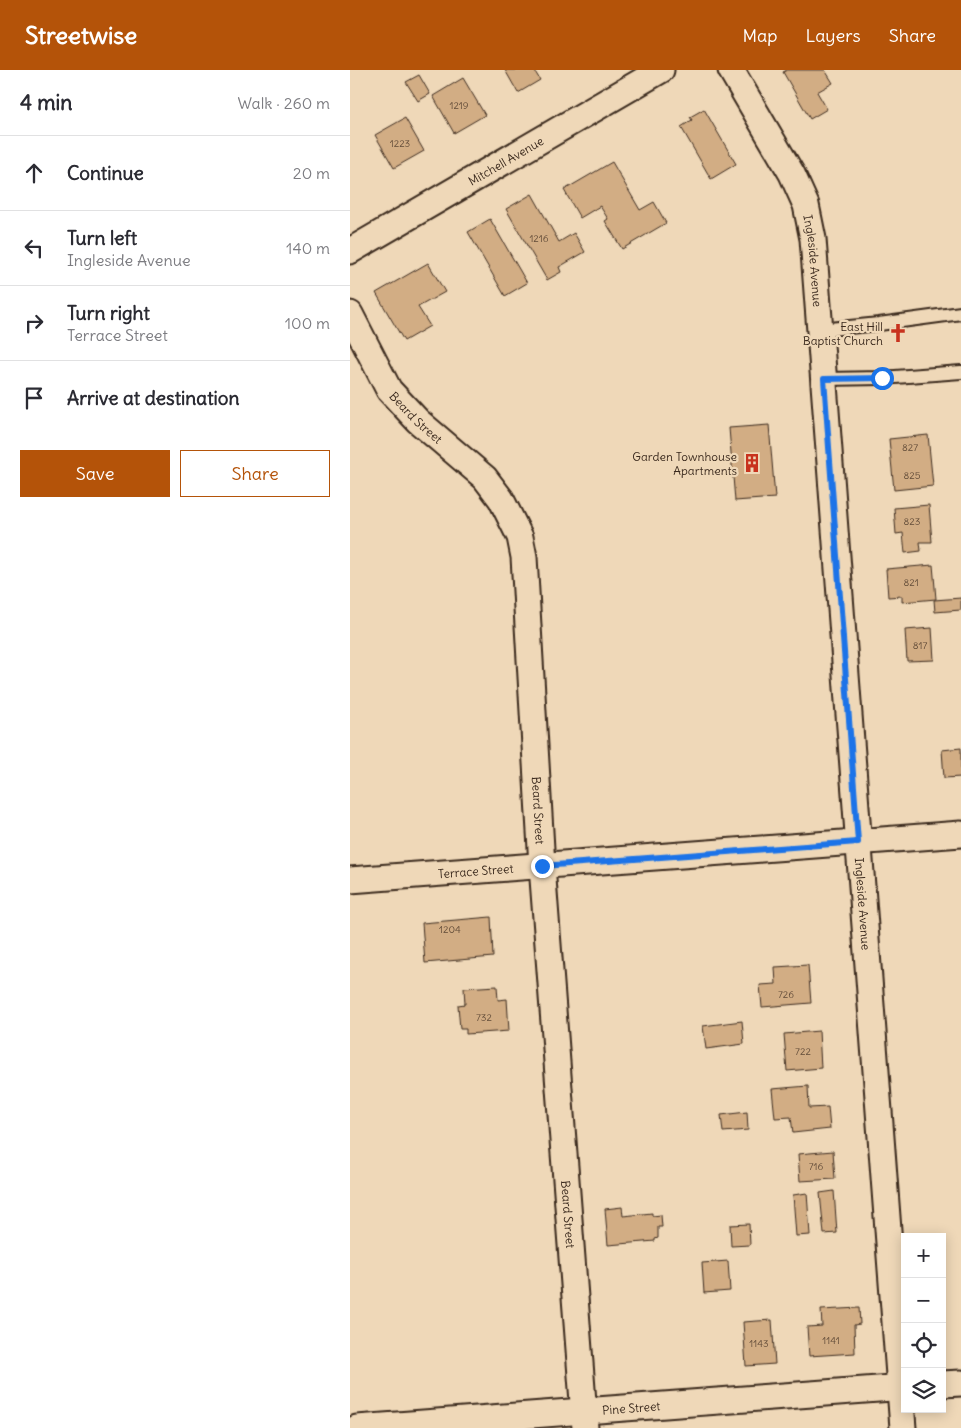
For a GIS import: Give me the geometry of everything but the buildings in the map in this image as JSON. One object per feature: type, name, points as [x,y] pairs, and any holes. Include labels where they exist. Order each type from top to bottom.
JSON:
[{"type":"street","name":"Mitchell Avenue","points":[[350,252],[661,70]]},
{"type":"street","name":"Ingleside Avenue","points":[[731,70],[792,174],[806,205],[813,239],[858,842],[901,1375]]},
{"type":"street","name":"Beard Street","points":[[350,314],[389,390],[418,421],[485,478],[501,499],[520,537],[524,557],[542,866],[585,1419]]},
{"type":"street","name":"Terrace Street","points":[[350,880],[961,834]]},
{"type":"street","points":[[946,1384],[961,1383]]},
{"type":"street","name":"Pine Street","points":[[357,1428],[585,1419],[901,1387]]},
{"type":"street","name":"Ingleside Avenue","points":[[903,1413],[903,1428]]},
{"type":"lane","points":[[820,330],[961,313]]},
{"type":"lane","points":[[824,379],[882,378],[961,372]]},
{"type":"place","name":"East Hill Baptist Church","points":[[898,333]]},
{"type":"place","name":"Garden Townhouse Apartments","points":[[752,463]]},
{"type":"route","points":[[542,866],[858,842],[824,379],[882,378]]}]
